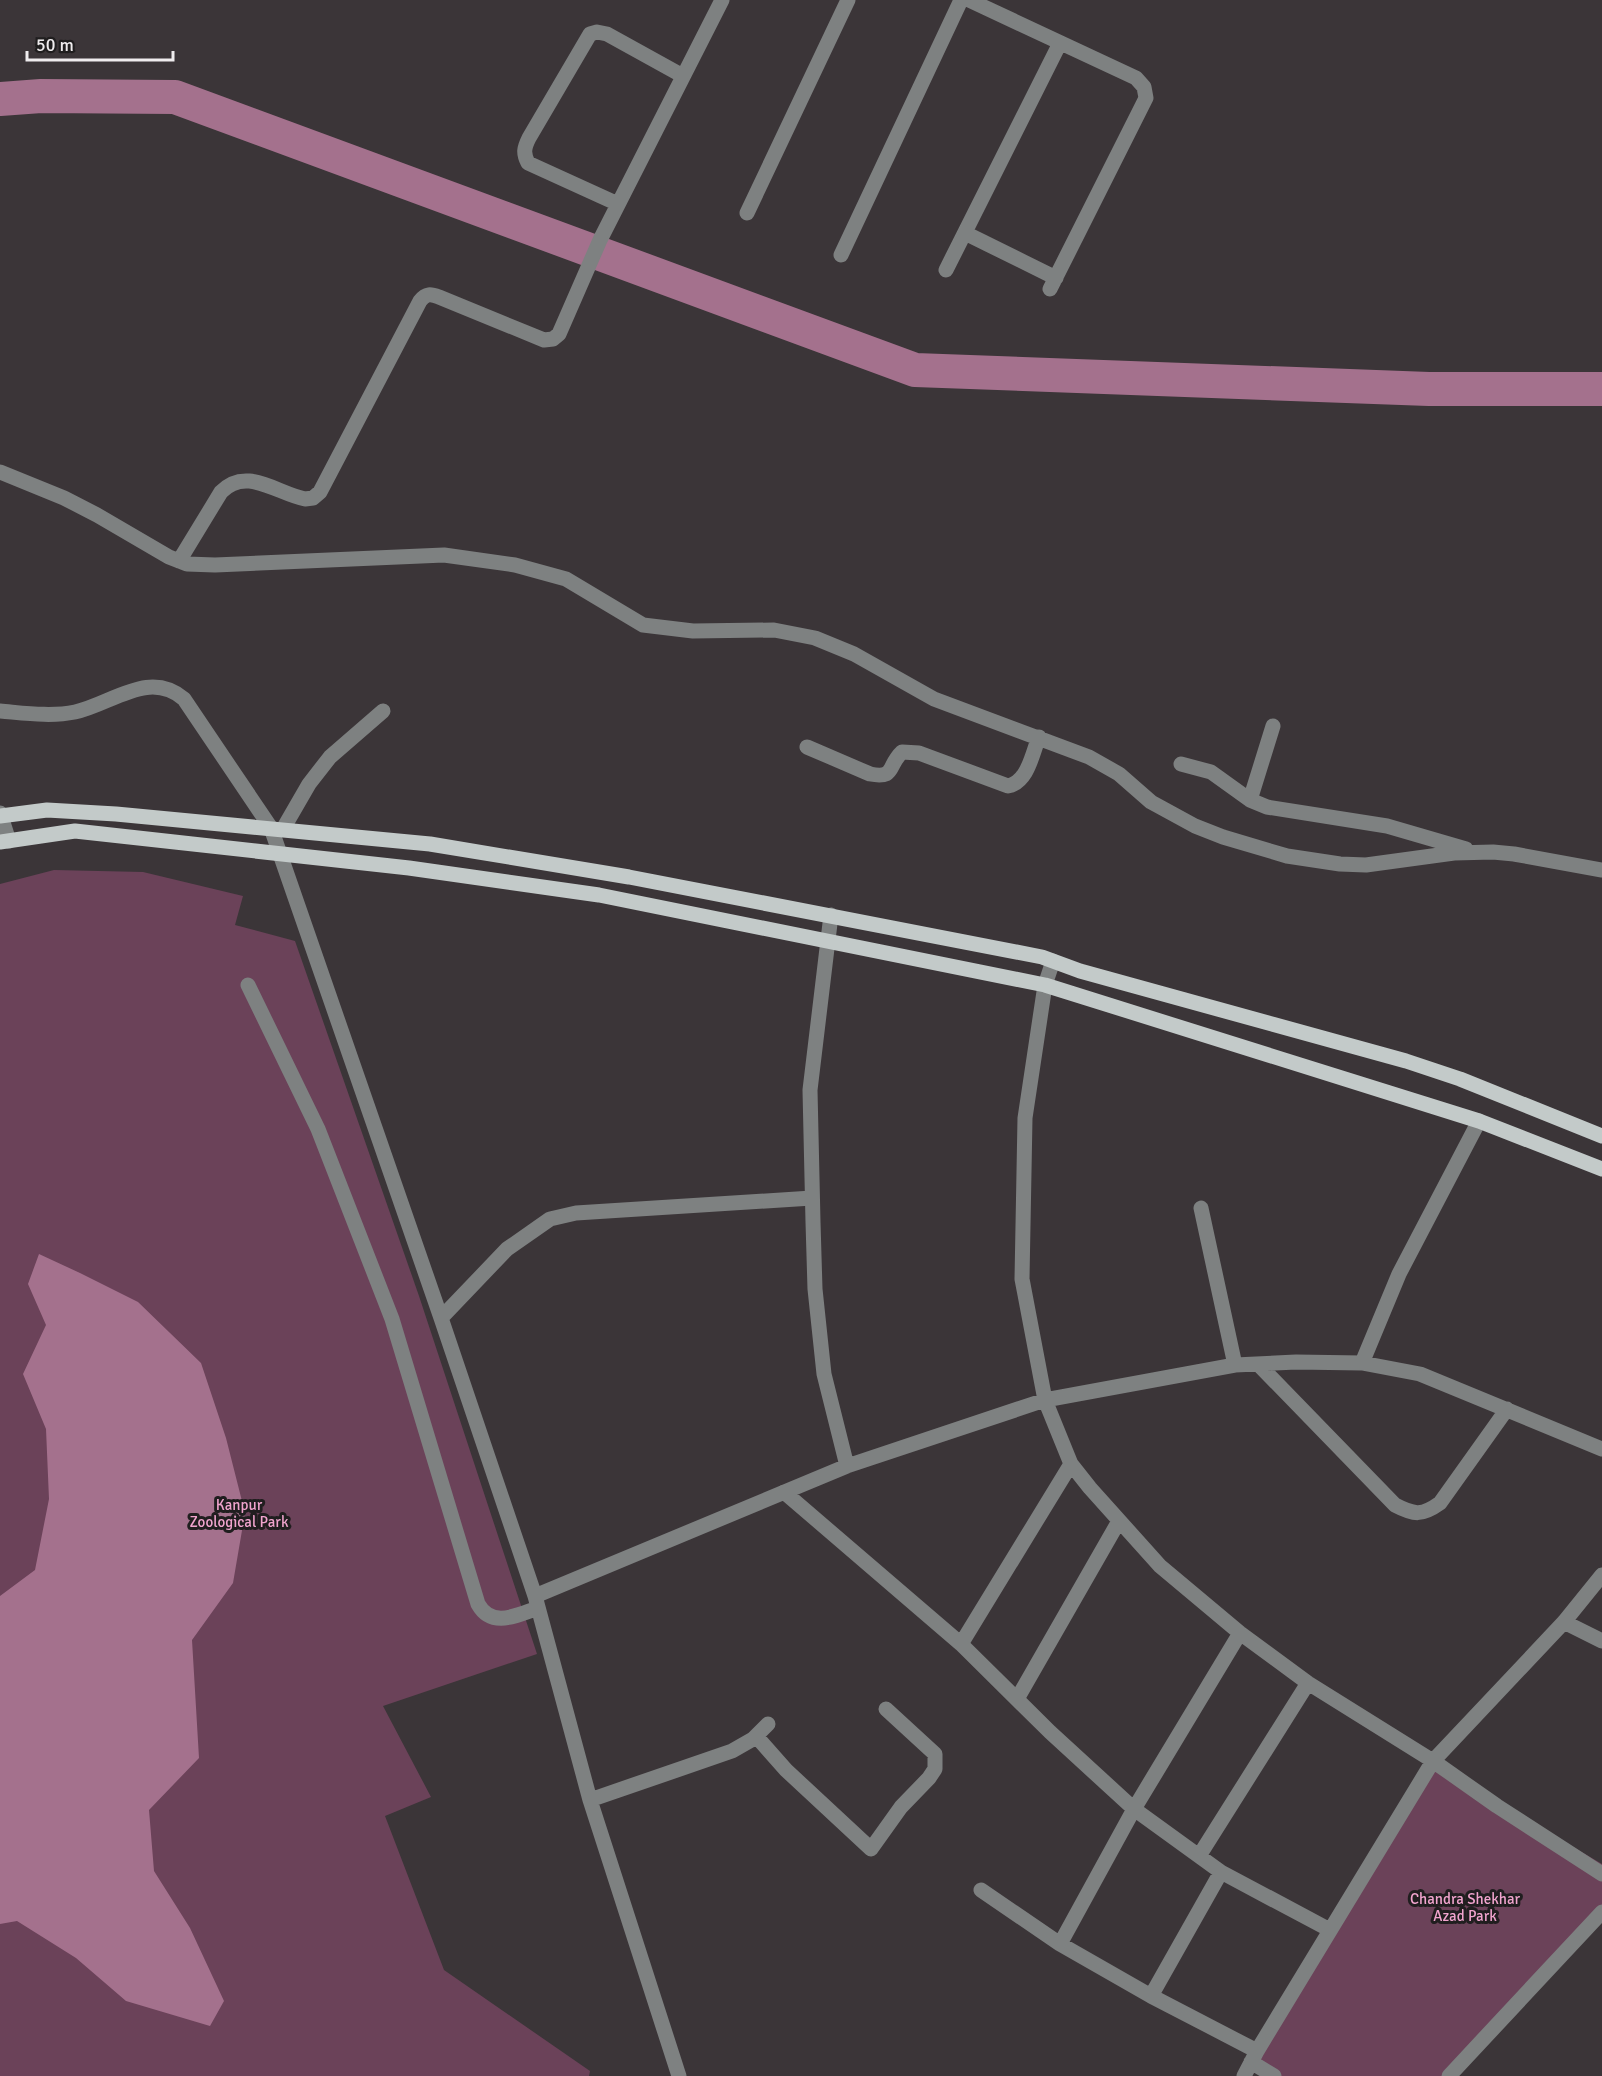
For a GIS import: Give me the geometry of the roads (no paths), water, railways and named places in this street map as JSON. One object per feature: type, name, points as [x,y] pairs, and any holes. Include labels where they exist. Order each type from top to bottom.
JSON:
[{"type":"main road","points":[[0,815],[47,810],[116,814],[442,846],[629,877],[831,915],[1053,961],[1080,971],[1406,1061],[1460,1079],[1602,1136]]},
{"type":"main road","points":[[5,842],[75,831],[409,868],[598,895],[1045,985],[1479,1120],[1602,1169]]},
{"type":"street","points":[[179,561],[221,492],[229,483],[239,479],[254,481],[305,499],[313,498],[320,492],[406,326],[424,296],[431,294],[544,340],[553,339],[559,334],[600,240],[722,0]]},
{"type":"street","points":[[747,213],[848,0]]},
{"type":"street","points":[[841,255],[961,0]]},
{"type":"street","points":[[965,233],[1053,284],[1146,98],[1144,87],[1136,78],[969,0]]},
{"type":"street","points":[[618,204],[528,163],[524,155],[524,147],[590,34],[597,32],[607,34],[683,76]]},
{"type":"street","points":[[946,270],[1060,43]]},
{"type":"street","points":[[0,472],[64,498],[169,557],[187,564],[215,565],[444,555],[515,566],[566,579],[643,625],[693,631],[774,630],[815,638],[854,654],[934,699],[1072,749],[1119,774],[1151,802],[1171,814],[1223,837],[1287,856],[1340,864],[1366,865],[1474,852],[1514,854],[1602,870]]},
{"type":"street","points":[[0,711],[52,714],[73,712],[145,686],[162,687],[175,692],[184,699],[277,829],[280,855],[537,1602],[590,1800],[679,2076]]},
{"type":"street","points":[[277,829],[330,757],[383,711]]},
{"type":"street","points":[[1250,800],[1273,726]]},
{"type":"street","points":[[807,747],[870,774],[880,776],[891,771],[896,757],[902,752],[910,751],[1008,786],[1016,784],[1023,778],[1039,737]]},
{"type":"street","points":[[1181,764],[1211,772],[1250,800],[1267,807],[1387,826],[1474,852]]},
{"type":"street","points":[[0,815],[5,842]]},
{"type":"street","points":[[831,915],[810,1090],[812,1198],[815,1289],[824,1374],[847,1466]]},
{"type":"street","points":[[1053,961],[1045,985],[1025,1118],[1022,1279],[1045,1401],[1071,1464],[1160,1566],[1240,1633],[1308,1683],[1433,1761],[1497,1806],[1602,1874]]},
{"type":"street","points":[[248,985],[318,1129],[392,1320],[478,1604],[483,1612],[491,1617],[502,1619],[847,1466],[1045,1401],[1235,1365],[1296,1362],[1362,1363],[1420,1374],[1602,1449]]},
{"type":"street","points":[[1362,1363],[1399,1274],[1479,1120]]},
{"type":"street","points":[[441,1318],[507,1249],[550,1219],[576,1214],[812,1198]]},
{"type":"street","points":[[1201,1208],[1235,1365]]},
{"type":"street","points":[[1258,1364],[1395,1505],[1408,1512],[1428,1511],[1440,1503],[1507,1409]]},
{"type":"street","points":[[961,1644],[1071,1464]]},
{"type":"street","points":[[784,1492],[961,1644],[1134,1809],[1221,1872],[1330,1930]]},
{"type":"street","points":[[1017,1699],[1119,1521]]},
{"type":"street","points":[[1251,2063],[1433,1761],[1564,1622],[1602,1575]]},
{"type":"street","points":[[1564,1622],[1602,1641]]},
{"type":"street","points":[[1060,1944],[1134,1809],[1240,1633]]},
{"type":"street","points":[[1199,1856],[1308,1683]]},
{"type":"street","points":[[756,1736],[786,1770],[871,1849],[901,1807],[929,1778],[935,1769],[936,1761],[935,1754],[886,1709]]},
{"type":"street","points":[[590,1800],[732,1751],[756,1736],[768,1724]]},
{"type":"street","points":[[1151,1996],[1221,1872]]},
{"type":"street","points":[[981,1890],[1060,1944],[1151,1996],[1274,2076]]},
{"type":"street","points":[[1449,2076],[1602,1912]]},
{"type":"waterway","points":[[0,99],[41,96],[175,97],[915,370],[1429,389],[1602,389]]},
{"type":"park label","name":"Kanpur Zoological Park","points":[[239,1514]]},
{"type":"park label","name":"Chandra Shekhar Azad Park","points":[[1465,1908]]}]
